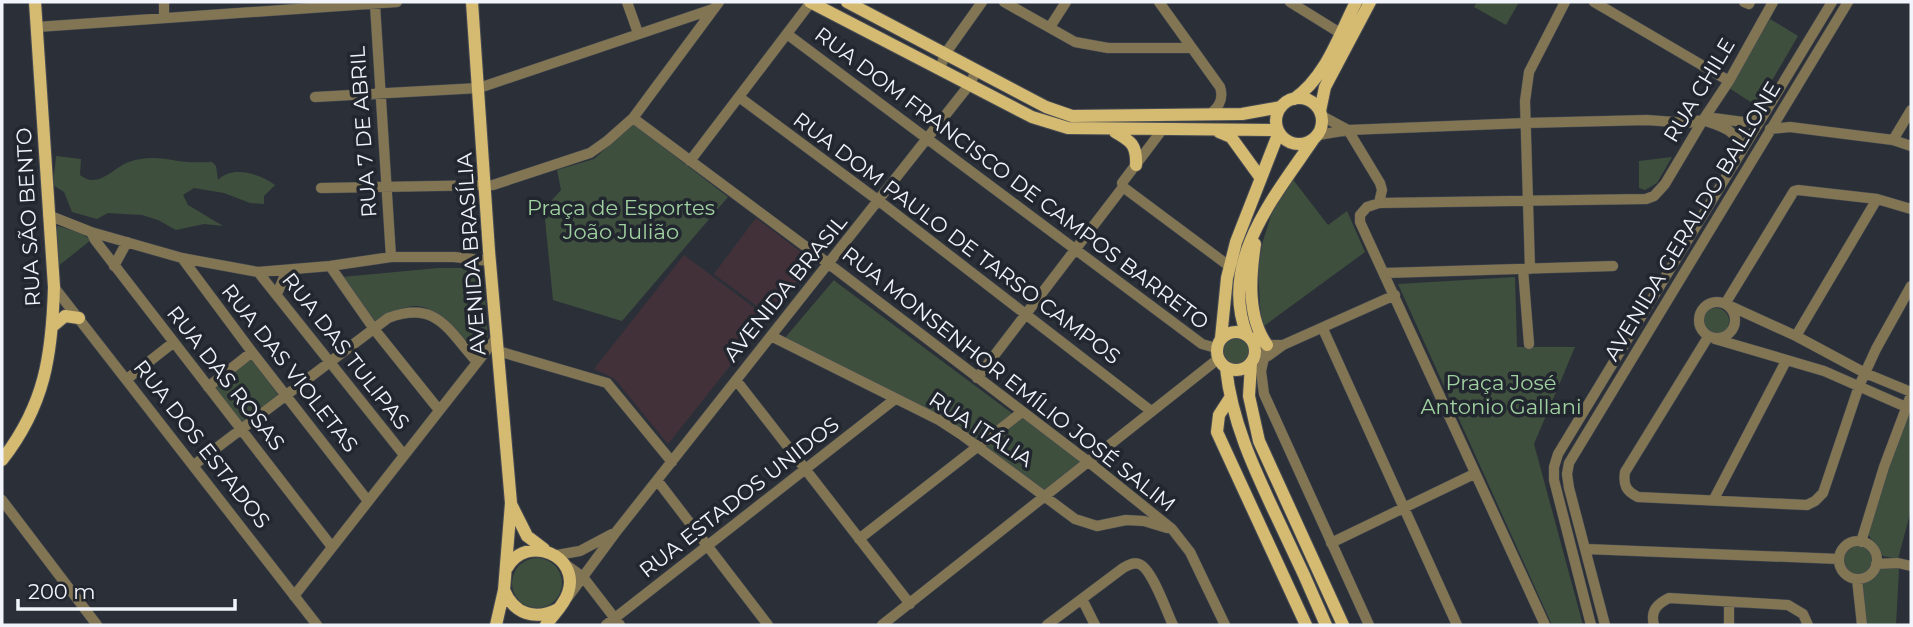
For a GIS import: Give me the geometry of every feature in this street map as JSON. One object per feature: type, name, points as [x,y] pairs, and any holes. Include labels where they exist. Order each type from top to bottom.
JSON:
[{"type":"main road","name":"RUA SÃO BENTO","points":[[2,460],[40,394],[48,367],[53,326],[54,288],[35,2]]},
{"type":"main road","name":"AVENIDA BRASÍLIA","points":[[472,2],[484,185],[511,503],[506,570]]},
{"type":"main road","points":[[811,2],[1032,117],[1068,128],[1279,131]]},
{"type":"main road","points":[[847,2],[1040,104],[1072,116],[1255,113],[1281,107],[1315,80],[1356,2]]},
{"type":"main road","points":[[1259,356],[1239,308],[1238,295],[1247,250],[1260,219],[1321,129],[1325,87],[1370,2]]},
{"type":"main road","points":[[870,32],[877,18]]},
{"type":"main road","points":[[1294,99],[1310,100],[1321,114]]},
{"type":"main road","points":[[1032,117],[1040,104]]},
{"type":"main road","points":[[1281,107],[1276,122],[1279,131],[1290,142],[1298,144],[1315,137]]},
{"type":"main road","points":[[1162,130],[1182,114]]},
{"type":"main road","points":[[1181,130],[1182,114]]},
{"type":"main road","points":[[1111,130],[1132,141],[1136,149],[1136,165]]},
{"type":"main road","points":[[1216,130],[1231,137],[1260,177]]},
{"type":"main road","points":[[1279,131],[1241,225],[1229,266],[1220,353],[1243,440],[1326,625]]},
{"type":"main road","points":[[1260,219],[1252,270],[1259,356],[1249,396],[1259,441],[1343,625]]},
{"type":"main road","points":[[53,326],[65,316],[79,318]]},
{"type":"main road","points":[[1220,353],[1233,332],[1249,337]]},
{"type":"main road","points":[[1220,353],[1242,370],[1259,356]]},
{"type":"main road","points":[[1230,398],[1219,415],[1217,432],[1306,625]]},
{"type":"main road","name":"AVENIDA BRASÍLIA","points":[[511,503],[521,528],[533,543],[556,557]]},
{"type":"main road","points":[[496,625],[506,570],[515,557],[537,549],[556,557],[570,582],[561,604],[548,614],[526,614],[509,600],[504,590]]},
{"type":"main road","name":"AVENIDA BRASIL","points":[[546,625],[561,604]]},
{"type":"street","points":[[164,2],[164,18]]},
{"type":"street","points":[[37,27],[397,2]]},
{"type":"street","points":[[627,2],[638,33]]},
{"type":"street","points":[[690,161],[811,2]]},
{"type":"street","points":[[940,69],[945,54],[982,2]]},
{"type":"street","points":[[1004,2],[1075,42],[1108,48],[1192,48]]},
{"type":"street","points":[[1050,27],[1066,2]]},
{"type":"street","points":[[1159,2],[1222,93],[1219,105],[1210,114]]},
{"type":"street","points":[[1290,2],[1340,33]]},
{"type":"street","points":[[1528,344],[1525,101],[1529,72],[1565,2]]},
{"type":"street","points":[[1594,2],[1729,81]]},
{"type":"street","points":[[1744,2],[1750,2]]},
{"type":"street","name":"RUA CHILE","points":[[1528,202],[1646,199],[1654,196],[1665,184],[1729,81],[1772,2]]},
{"type":"street","name":"AVENIDA GERALDO BALLONE","points":[[1591,625],[1554,480],[1558,454],[1832,2]]},
{"type":"street","name":"AVENIDA GERALDO BALLONE","points":[[1605,625],[1569,488],[1569,463],[1848,2]]},
{"type":"street","name":"RUA 7 DE ABRIL","points":[[375,5],[391,257]]},
{"type":"street","points":[[315,97],[479,88],[716,6]]},
{"type":"street","points":[[321,188],[493,185],[590,153],[633,118],[716,6]]},
{"type":"street","name":"RUA DOM FRANCISCO DE CAMPOS BARRETO","points":[[787,34],[1202,344],[1220,353]]},
{"type":"street","points":[[969,66],[975,73],[970,84]]},
{"type":"street","name":"AVENIDA BRASIL","points":[[561,604],[970,84]]},
{"type":"street","name":"RUA DOM PAULO DE TARSO CAMPOS","points":[[739,97],[879,201],[1150,411]]},
{"type":"street","points":[[1718,97],[1726,115],[1737,122]]},
{"type":"street","points":[[1893,140],[1911,110]]},
{"type":"street","points":[[1780,112],[1790,127]]},
{"type":"street","points":[[1321,114],[1348,130],[1382,187],[1379,203]]},
{"type":"street","points":[[1315,137],[1348,130],[1647,120],[1687,123],[1719,118],[1737,122],[1762,117]]},
{"type":"street","name":"RUA MONSENHOR EMÍLIO JOSÉ SALIM","points":[[633,118],[1090,463],[1172,529],[1190,552],[1225,625]]},
{"type":"street","points":[[1703,120],[1734,133],[1742,149]]},
{"type":"street","points":[[1770,129],[1790,127],[1893,140],[1911,146]]},
{"type":"street","points":[[977,378],[1123,187],[1122,183],[1162,130]]},
{"type":"street","points":[[1123,187],[1229,266]]},
{"type":"street","points":[[1727,304],[1794,191],[1877,199],[1911,209]]},
{"type":"street","points":[[1796,336],[1877,199]]},
{"type":"street","points":[[1528,202],[1379,203],[1363,211],[1360,222],[1545,625]]},
{"type":"street","points":[[48,215],[91,232],[182,258],[258,272],[287,271],[391,257],[454,257],[490,261]]},
{"type":"street","name":"RUA DAS ROSAS","points":[[91,232],[114,266],[332,547]]},
{"type":"street","points":[[114,266],[127,242]]},
{"type":"street","name":"RUA DAS VIOLETAS","points":[[182,258],[251,352],[368,501]]},
{"type":"street","points":[[202,285],[213,264]]},
{"type":"street","points":[[330,266],[374,328],[439,410]]},
{"type":"street","points":[[1385,273],[1614,266]]},
{"type":"street","points":[[276,294],[287,271]]},
{"type":"street","name":"RUA DAS TULIPAS","points":[[258,272],[404,454]]},
{"type":"street","points":[[1727,304],[1735,315],[1734,327],[1726,336],[1712,338],[1625,472],[1623,483],[1629,492],[1638,497],[1807,505],[1815,501],[1823,494],[1858,386],[1911,285]]},
{"type":"street","name":"RUA DOS ESTADOS","points":[[54,288],[317,625]]},
{"type":"street","points":[[1369,625],[1264,394],[1259,356],[1395,295]]},
{"type":"street","points":[[1719,302],[1727,304],[1796,336],[1910,399],[1858,386],[1824,372],[1712,338],[1700,328],[1699,315],[1707,305],[1719,302]]},
{"type":"street","points":[[194,466],[388,318],[411,311],[421,311],[442,323],[477,362],[490,365],[500,376]]},
{"type":"street","points":[[1323,329],[1457,625]]},
{"type":"street","points":[[294,596],[497,337]]},
{"type":"street","name":"RUA ITÁLIA","points":[[771,337],[939,420],[1075,519],[1097,526],[1126,520],[1144,521],[1172,529]]},
{"type":"street","points":[[127,379],[174,342]]},
{"type":"street","points":[[498,351],[607,383],[672,462]]},
{"type":"street","points":[[208,387],[251,352]]},
{"type":"street","points":[[883,625],[1090,463],[1220,353]]},
{"type":"street","points":[[1714,499],[1786,361]]},
{"type":"street","points":[[736,380],[910,604]]},
{"type":"street","name":"RUA ESTADOS UNIDOS","points":[[614,623],[895,399]]},
{"type":"street","points":[[1861,542],[1884,467],[1910,399]]},
{"type":"street","points":[[859,539],[1022,412]]},
{"type":"street","points":[[1331,543],[1474,474]]},
{"type":"street","points":[[657,480],[768,625]]},
{"type":"street","points":[[1126,520],[1133,511],[1134,499]]},
{"type":"street","points":[[2,500],[97,625]]},
{"type":"street","name":"AVENIDA BRASIL","points":[[556,557],[580,551],[616,532]]},
{"type":"street","points":[[1861,542],[1872,547],[1877,558],[1870,574],[1857,579],[1844,573],[1839,559],[1840,553],[1849,544],[1861,542]]},
{"type":"street","points":[[1587,549],[1839,559]]},
{"type":"street","points":[[556,557],[583,577],[614,623]]},
{"type":"street","points":[[1876,564],[1898,563],[1911,566]]},
{"type":"street","points":[[1047,625],[1126,566],[1137,564],[1149,572],[1172,625]]},
{"type":"street","points":[[1857,579],[1862,625]]},
{"type":"street","points":[[1654,625],[1652,614],[1656,607],[1670,598],[1788,605],[1803,614],[1808,625]]},
{"type":"street","points":[[1082,599],[1094,625]]},
{"type":"street","points":[[1728,602],[1729,625]]},
{"type":"shaded area","points":[[756,218],[814,262],[769,315],[714,274]]},
{"type":"shaded area","points":[[684,255],[768,318],[668,444],[615,379],[594,369]]},
{"type":"green space","points":[[1477,2],[1519,2],[1506,25],[1474,7]]},
{"type":"green space","points":[[1770,19],[1798,36],[1757,106],[1729,88]]},
{"type":"green space","name":"Praça de Esportes João Julião","points":[[633,124],[728,197],[622,321],[553,300],[544,209],[561,190],[557,170],[594,159]]},
{"type":"green space","points":[[56,156],[81,159],[80,175],[93,180],[106,176],[129,162],[154,158],[212,162],[216,166],[218,180],[224,175],[239,172],[262,177],[275,185],[264,196],[264,204],[250,203],[224,193],[194,188],[183,195],[188,205],[223,226],[204,224],[176,230],[142,215],[108,213],[97,219],[72,212],[64,192],[53,185]]},
{"type":"green space","points":[[1672,157],[1657,183],[1645,190],[1639,188],[1639,161]]},
{"type":"green space","points":[[1291,177],[1328,225],[1347,211],[1365,252],[1264,326],[1261,323],[1258,268],[1272,212]]},
{"type":"green space","points":[[58,226],[81,233],[91,240],[57,267],[55,228]]},
{"type":"green space","points":[[463,268],[476,274],[484,283],[488,338],[481,348],[474,350],[448,323],[426,308],[406,307],[376,322],[342,277]]},
{"type":"green space","name":"Praça José Antonio Gallani","points":[[1515,277],[1517,347],[1575,347],[1534,444],[1583,625],[1552,625],[1398,284]]},
{"type":"green space","points":[[834,280],[1013,414],[979,440],[920,407],[784,339]]},
{"type":"green space","points":[[1716,308],[1725,312],[1729,321],[1725,330],[1716,334],[1707,330],[1703,321],[1707,312]]},
{"type":"green space","points":[[1236,336],[1242,337],[1250,345],[1250,357],[1242,365],[1236,366],[1230,365],[1222,357],[1221,351],[1222,345],[1230,337]]},
{"type":"green space","points":[[251,359],[279,396],[242,423],[215,387]]},
{"type":"green space","points":[[1906,407],[1911,409],[1911,510],[1898,559],[1883,556],[1868,534]]},
{"type":"green space","points":[[1022,416],[1086,463],[1047,494],[982,446]]},
{"type":"green space","points":[[1858,546],[1868,550],[1872,560],[1868,570],[1858,574],[1848,570],[1844,560],[1848,550]]},
{"type":"green space","points":[[537,558],[554,566],[562,583],[554,600],[537,608],[520,600],[512,583],[520,566]]},
{"type":"green space","points":[[1876,564],[1899,569],[1896,625],[1864,625],[1862,579],[1870,574]]}]
